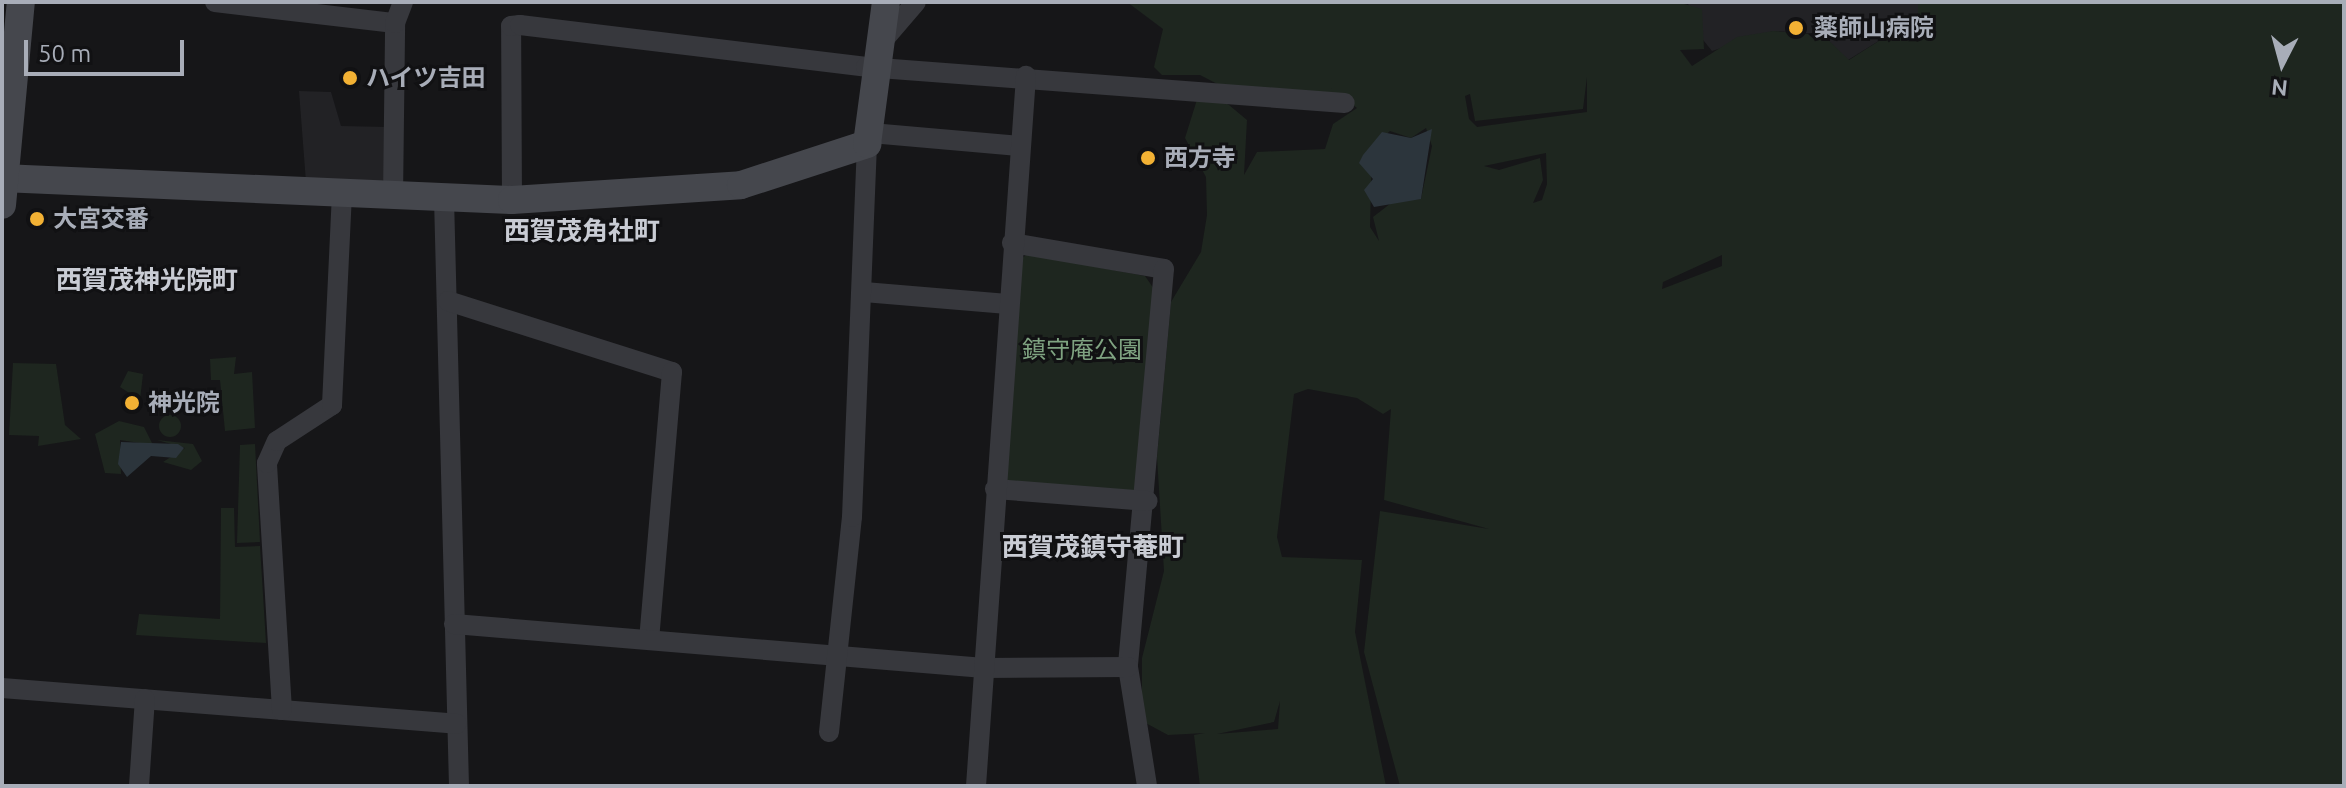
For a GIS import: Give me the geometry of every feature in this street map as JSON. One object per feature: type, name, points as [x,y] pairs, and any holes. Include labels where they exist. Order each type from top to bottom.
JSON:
[{"type":"street","points":[[21,2],[3,187],[512,200],[712,190],[869,138],[1019,146]]},
{"type":"street","points":[[215,2],[395,23]]},
{"type":"street","points":[[393,198],[395,23],[403,2]]},
{"type":"street","points":[[829,732],[864,292],[869,138],[886,2]]},
{"type":"street","points":[[879,56],[916,2]]},
{"type":"street","points":[[512,200],[511,26],[879,56],[1026,76],[1345,103]]},
{"type":"street","points":[[976,786],[1007,304],[1026,76]]},
{"type":"street","points":[[282,710],[267,463],[277,441],[332,405],[342,196]]},
{"type":"street","points":[[444,198],[448,301],[445,448],[459,786]]},
{"type":"street","points":[[1012,243],[1164,269],[1148,501],[1128,667],[1147,786]]},
{"type":"street","points":[[864,292],[1007,304]]},
{"type":"street","points":[[448,301],[672,372],[649,639]]},
{"type":"street","points":[[995,489],[1148,501]]},
{"type":"street","points":[[454,624],[984,668],[1128,667]]},
{"type":"street","points":[[2,688],[457,724]]},
{"type":"street","points":[[139,786],[145,699]]},
{"type":"shaded area","name":"薬師山病院","points":[[1688,2],[1918,2],[1919,16],[1848,60],[1821,34],[1773,31],[1712,51],[1691,25]]},
{"type":"shaded area","points":[[299,91],[331,92],[341,126],[387,127],[388,175],[380,184],[306,182]]},
{"type":"shaded area","points":[[1432,129],[1421,199],[1374,207],[1364,190],[1373,179],[1359,163],[1363,155],[1382,132],[1411,138]]},
{"type":"shaded area","points":[[121,442],[178,444],[184,448],[176,458],[151,456],[127,477],[118,464]]},
{"type":"green space","points":[[1127,2],[1677,2],[1702,9],[1704,49],[1680,50],[1692,66],[1737,37],[1773,31],[1823,35],[1849,60],[1918,16],[1918,2],[2344,2],[2344,786],[1400,786],[1364,652],[1380,511],[1489,529],[1384,500],[1391,409],[1383,414],[1357,398],[1308,389],[1294,394],[1277,537],[1282,557],[1362,560],[1355,632],[1386,786],[1200,786],[1194,735],[1205,733],[1168,735],[1142,721],[1142,658],[1164,571],[1157,457],[1171,302],[1201,252],[1207,215],[1206,177],[1185,138],[1200,90],[1229,105],[1247,120],[1244,175],[1257,152],[1325,149],[1333,124],[1357,108],[1346,100],[1231,91],[1200,75],[1162,75],[1154,67],[1163,29]],"holes":[[[1587,77],[1587,112],[1477,127],[1469,119],[1465,96],[1470,94],[1475,121],[1583,109]],[[1426,128],[1432,146],[1421,199],[1395,200],[1373,217],[1379,241],[1370,227],[1372,147],[1390,131],[1411,138]],[[1546,153],[1547,184],[1542,200],[1533,203],[1543,180],[1540,158],[1499,170],[1484,166]],[[1722,255],[1722,266],[1662,289],[1663,282]],[[1280,701],[1278,729],[1217,734],[1274,722]]]},
{"type":"green space","name":"鎮守庵公園","points":[[1027,254],[1145,276],[1154,289],[1135,494],[1014,487],[1006,479],[1019,261]]},
{"type":"green space","points":[[236,357],[234,374],[252,372],[255,428],[225,431],[220,380],[211,380],[210,359]]},
{"type":"green space","points":[[13,363],[56,364],[65,425],[81,439],[38,446],[39,436],[9,435]]},
{"type":"green space","points":[[128,371],[143,374],[140,400],[120,387]]},
{"type":"green space","points":[[170,415],[178,418],[181,426],[178,434],[170,437],[162,434],[159,426],[162,418]]},
{"type":"green space","points":[[119,421],[144,427],[153,445],[120,440],[121,474],[105,473],[95,434]]},
{"type":"green space","points":[[157,440],[193,444],[202,461],[191,470],[163,462],[185,448]]},
{"type":"green space","points":[[255,444],[260,542],[237,543],[240,445]]},
{"type":"green space","points":[[221,508],[234,508],[235,547],[260,546],[266,643],[136,635],[139,614],[220,619]]},
{"type":"place","name":"薬師山病院","points":[[1796,28]]},
{"type":"place","name":"ハイツ吉田","points":[[350,78]]},
{"type":"place","name":"西方寺","points":[[1148,158]]},
{"type":"place","name":"大宮交番","points":[[37,219]]},
{"type":"place","name":"神光院","points":[[132,403]]},
{"type":"district","name":"西賀茂角社町","points":[[582,231]]},
{"type":"district","name":"西賀茂神光院町","points":[[147,280]]},
{"type":"district","name":"西賀茂鎮守菴町","points":[[1093,547]]}]
